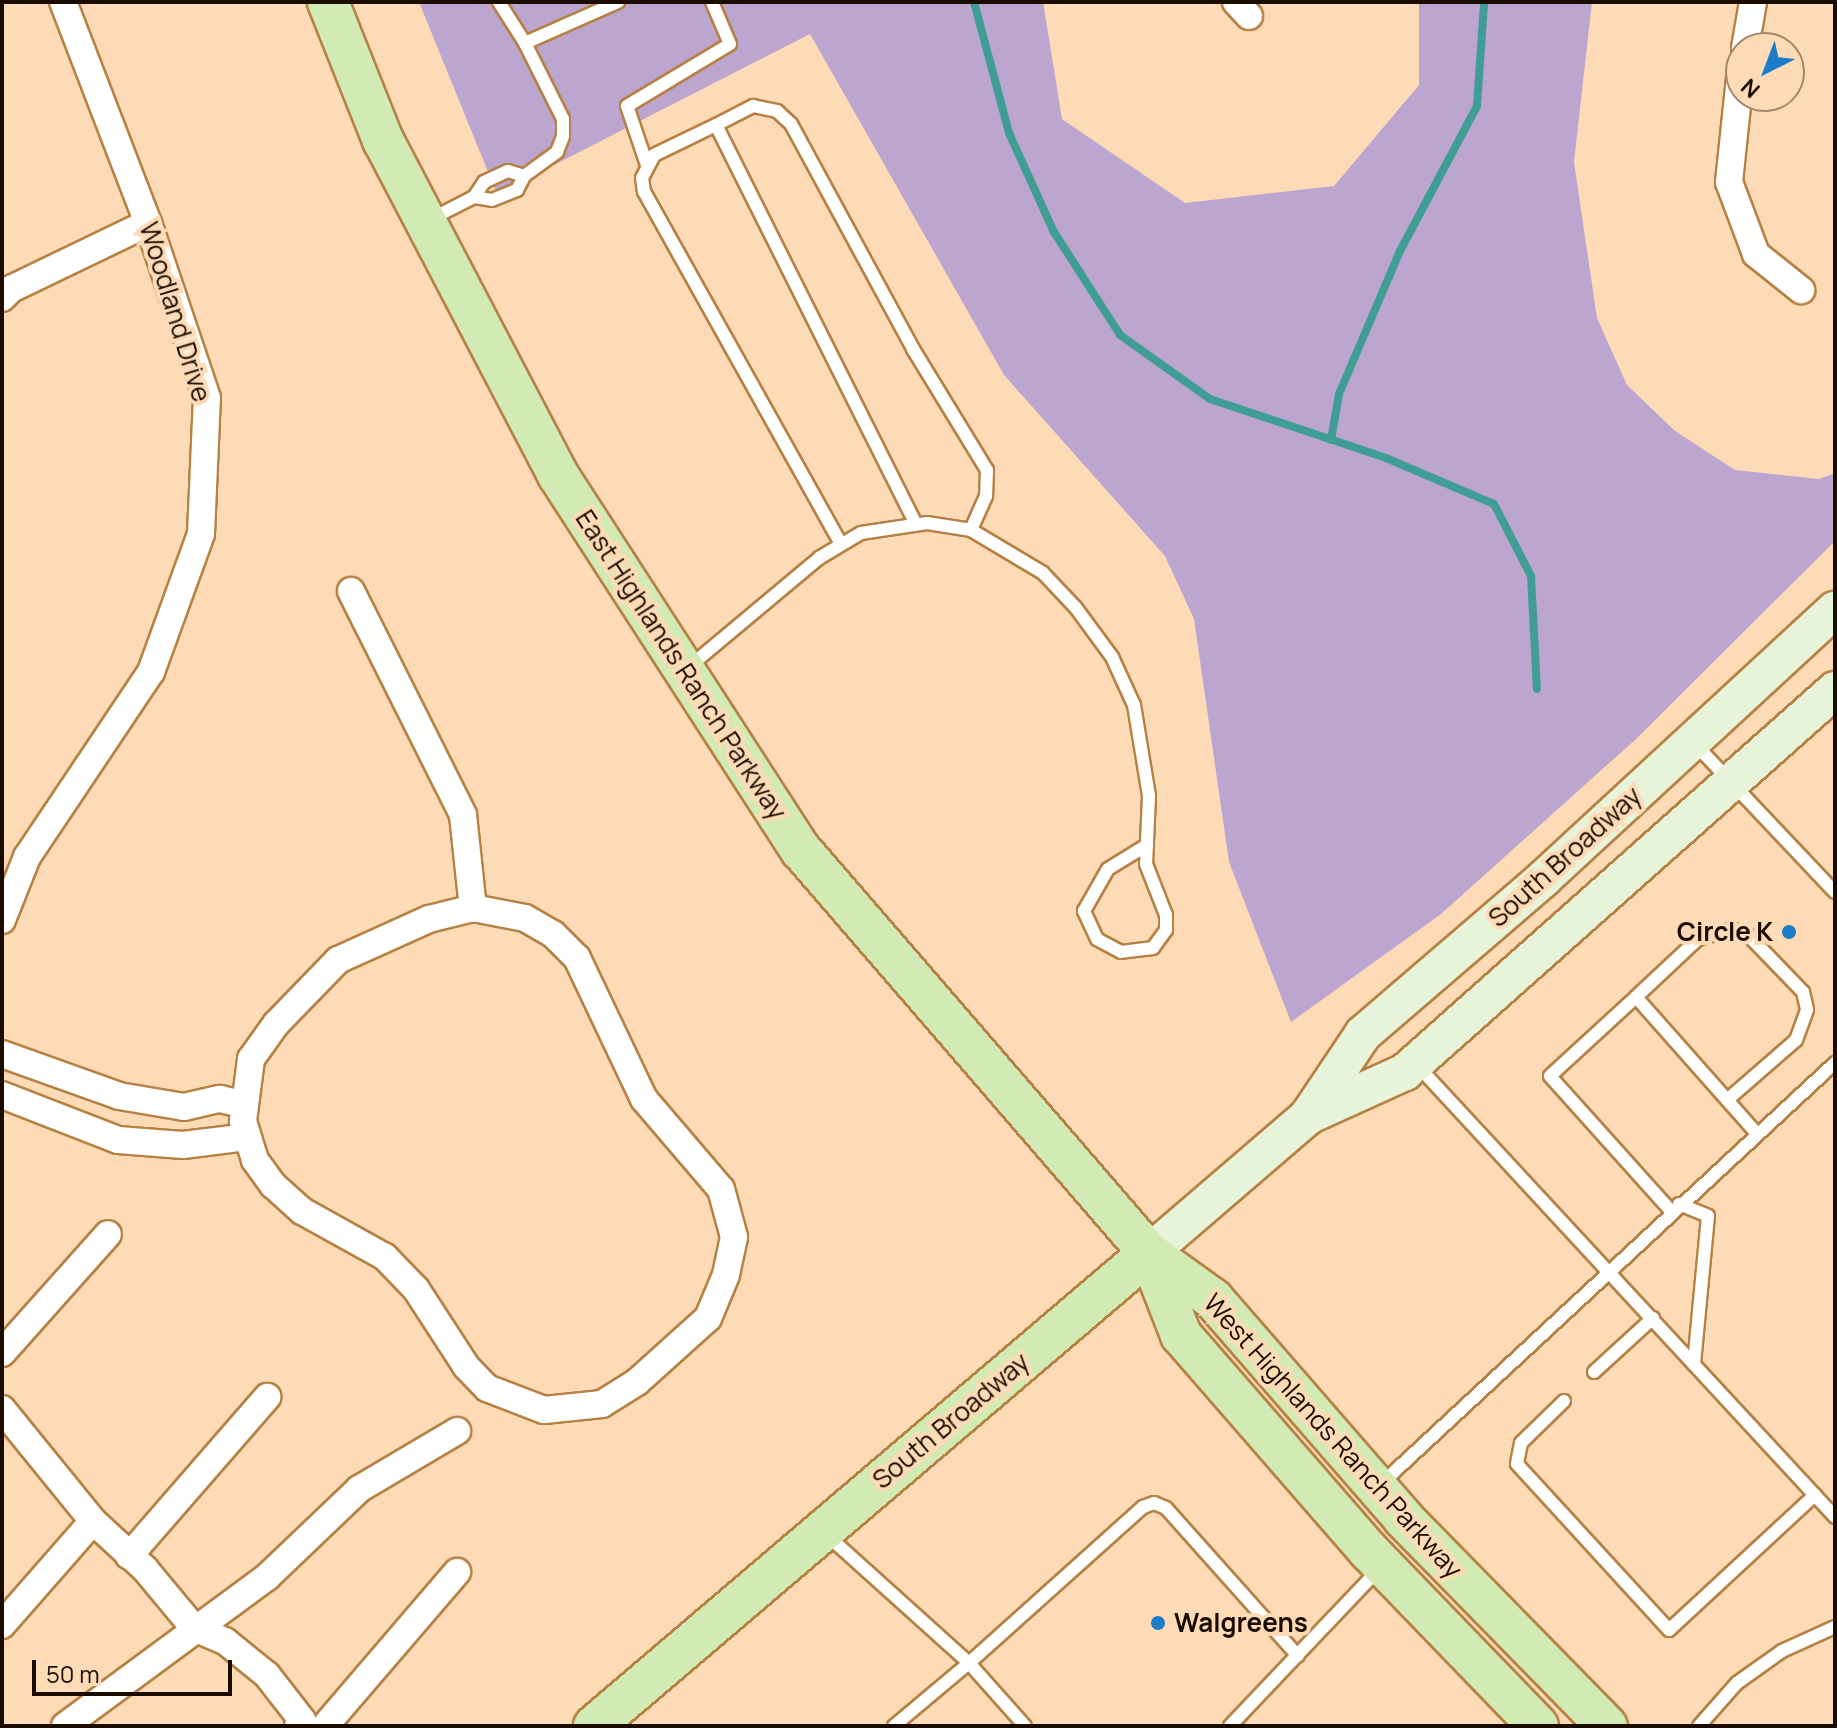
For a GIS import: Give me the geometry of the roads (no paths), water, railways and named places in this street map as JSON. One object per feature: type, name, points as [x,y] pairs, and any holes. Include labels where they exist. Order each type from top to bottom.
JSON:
[{"type":"main road","name":"East Highlands Ranch Parkway","points":[[328,2],[383,140],[558,475],[801,850],[1149,1253]]},
{"type":"main road","name":"South Broadway","points":[[1308,1116],[1363,1034],[1693,742],[1835,610]]},
{"type":"main road","name":"South Broadway","points":[[594,1726],[1308,1116],[1415,1063],[1835,690]]},
{"type":"main road","name":"West Highlands Ranch Parkway","points":[[1149,1253],[1213,1299],[1377,1488],[1607,1726]]},
{"type":"main road","name":"West Highlands Ranch Parkway","points":[[1149,1253],[1181,1335],[1383,1566],[1538,1726]]},
{"type":"street","name":"Woodland Drive","points":[[2,920],[27,857],[151,672],[201,534],[207,398],[148,223],[63,2]]},
{"type":"street","points":[[1748,32],[1753,2]]},
{"type":"street","points":[[1736,112],[1729,182],[1756,254],[1801,290]]},
{"type":"street","points":[[2,298],[11,289],[148,223]]},
{"type":"street","points":[[351,591],[463,815],[473,908]]},
{"type":"street","points":[[473,908],[525,918],[553,934],[577,958],[644,1099],[721,1189],[734,1237],[726,1275],[708,1318],[637,1382],[602,1404],[544,1410],[519,1404],[487,1388],[466,1366],[416,1289],[385,1257],[302,1211],[273,1185],[247,1137],[242,1104],[251,1059],[276,1024],[338,960],[429,919],[473,908]]},
{"type":"street","points":[[2,1054],[119,1096],[184,1107],[220,1099],[242,1104]]},
{"type":"street","points":[[2,1095],[118,1140],[183,1145],[247,1137]]},
{"type":"street","points":[[2,1353],[108,1234]]},
{"type":"street","points":[[129,1556],[267,1397]]},
{"type":"street","points":[[2,1409],[93,1521],[194,1628],[225,1641],[267,1675],[302,1720],[298,1726]]},
{"type":"street","points":[[65,1726],[98,1707],[194,1628],[267,1577],[359,1489],[457,1431]]},
{"type":"street","points":[[2,1625],[93,1521]]},
{"type":"street","points":[[325,1726],[457,1572]]},
{"type":"lane","points":[[474,197],[492,200],[517,190],[524,176],[557,152],[563,136],[563,119],[525,43],[499,2]]},
{"type":"lane","points":[[525,43],[618,2]]},
{"type":"lane","points":[[712,2],[730,44],[627,106],[647,165],[644,192],[841,544]]},
{"type":"lane","points":[[647,165],[654,155],[753,106],[777,111],[791,124],[913,349],[987,470],[986,496],[971,530]]},
{"type":"lane","points":[[716,125],[916,524]]},
{"type":"lane","points":[[426,222],[474,197],[484,182],[508,171],[524,176]]},
{"type":"lane","points":[[685,671],[841,544],[861,533],[916,524],[971,530],[1043,573],[1112,657],[1134,705],[1143,742],[1149,796],[1147,845],[1146,864],[1166,915],[1166,930],[1142,954],[1121,952],[1097,939],[1084,911],[1108,869],[1147,845]]},
{"type":"lane","points":[[1693,742],[1835,892]]},
{"type":"lane","points":[[1694,1364],[1708,1216],[1675,1208],[1550,1076],[1698,939],[1732,929],[1749,936],[1803,992],[1807,1010],[1796,1040],[1727,1100]]},
{"type":"lane","points":[[1636,997],[1757,1134]]},
{"type":"lane","points":[[1415,1063],[1835,1517]]},
{"type":"lane","points":[[1377,1488],[1608,1269],[1835,1063]]},
{"type":"lane","points":[[1594,1372],[1653,1318]]},
{"type":"lane","points":[[1564,1401],[1521,1443],[1517,1464],[1669,1630],[1815,1495]]},
{"type":"lane","points":[[894,1726],[1143,1507],[1154,1503],[1166,1508],[1298,1656]]},
{"type":"lane","points":[[822,1531],[969,1663],[1025,1726]]},
{"type":"lane","points":[[1230,1726],[1383,1566]]},
{"type":"lane","points":[[1699,1726],[1737,1683],[1782,1651],[1835,1627]]},
{"type":"waterway","points":[[974,2],[1009,133],[1054,232],[1120,335],[1210,399],[1386,458],[1494,504],[1531,576],[1537,689]]},
{"type":"waterway","points":[[1331,440],[1339,394],[1400,251],[1477,106],[1484,2]]},
{"type":"place","name":"Circle K","points":[[1789,932]]},
{"type":"place","name":"Walgreens","points":[[1158,1623]]}]
